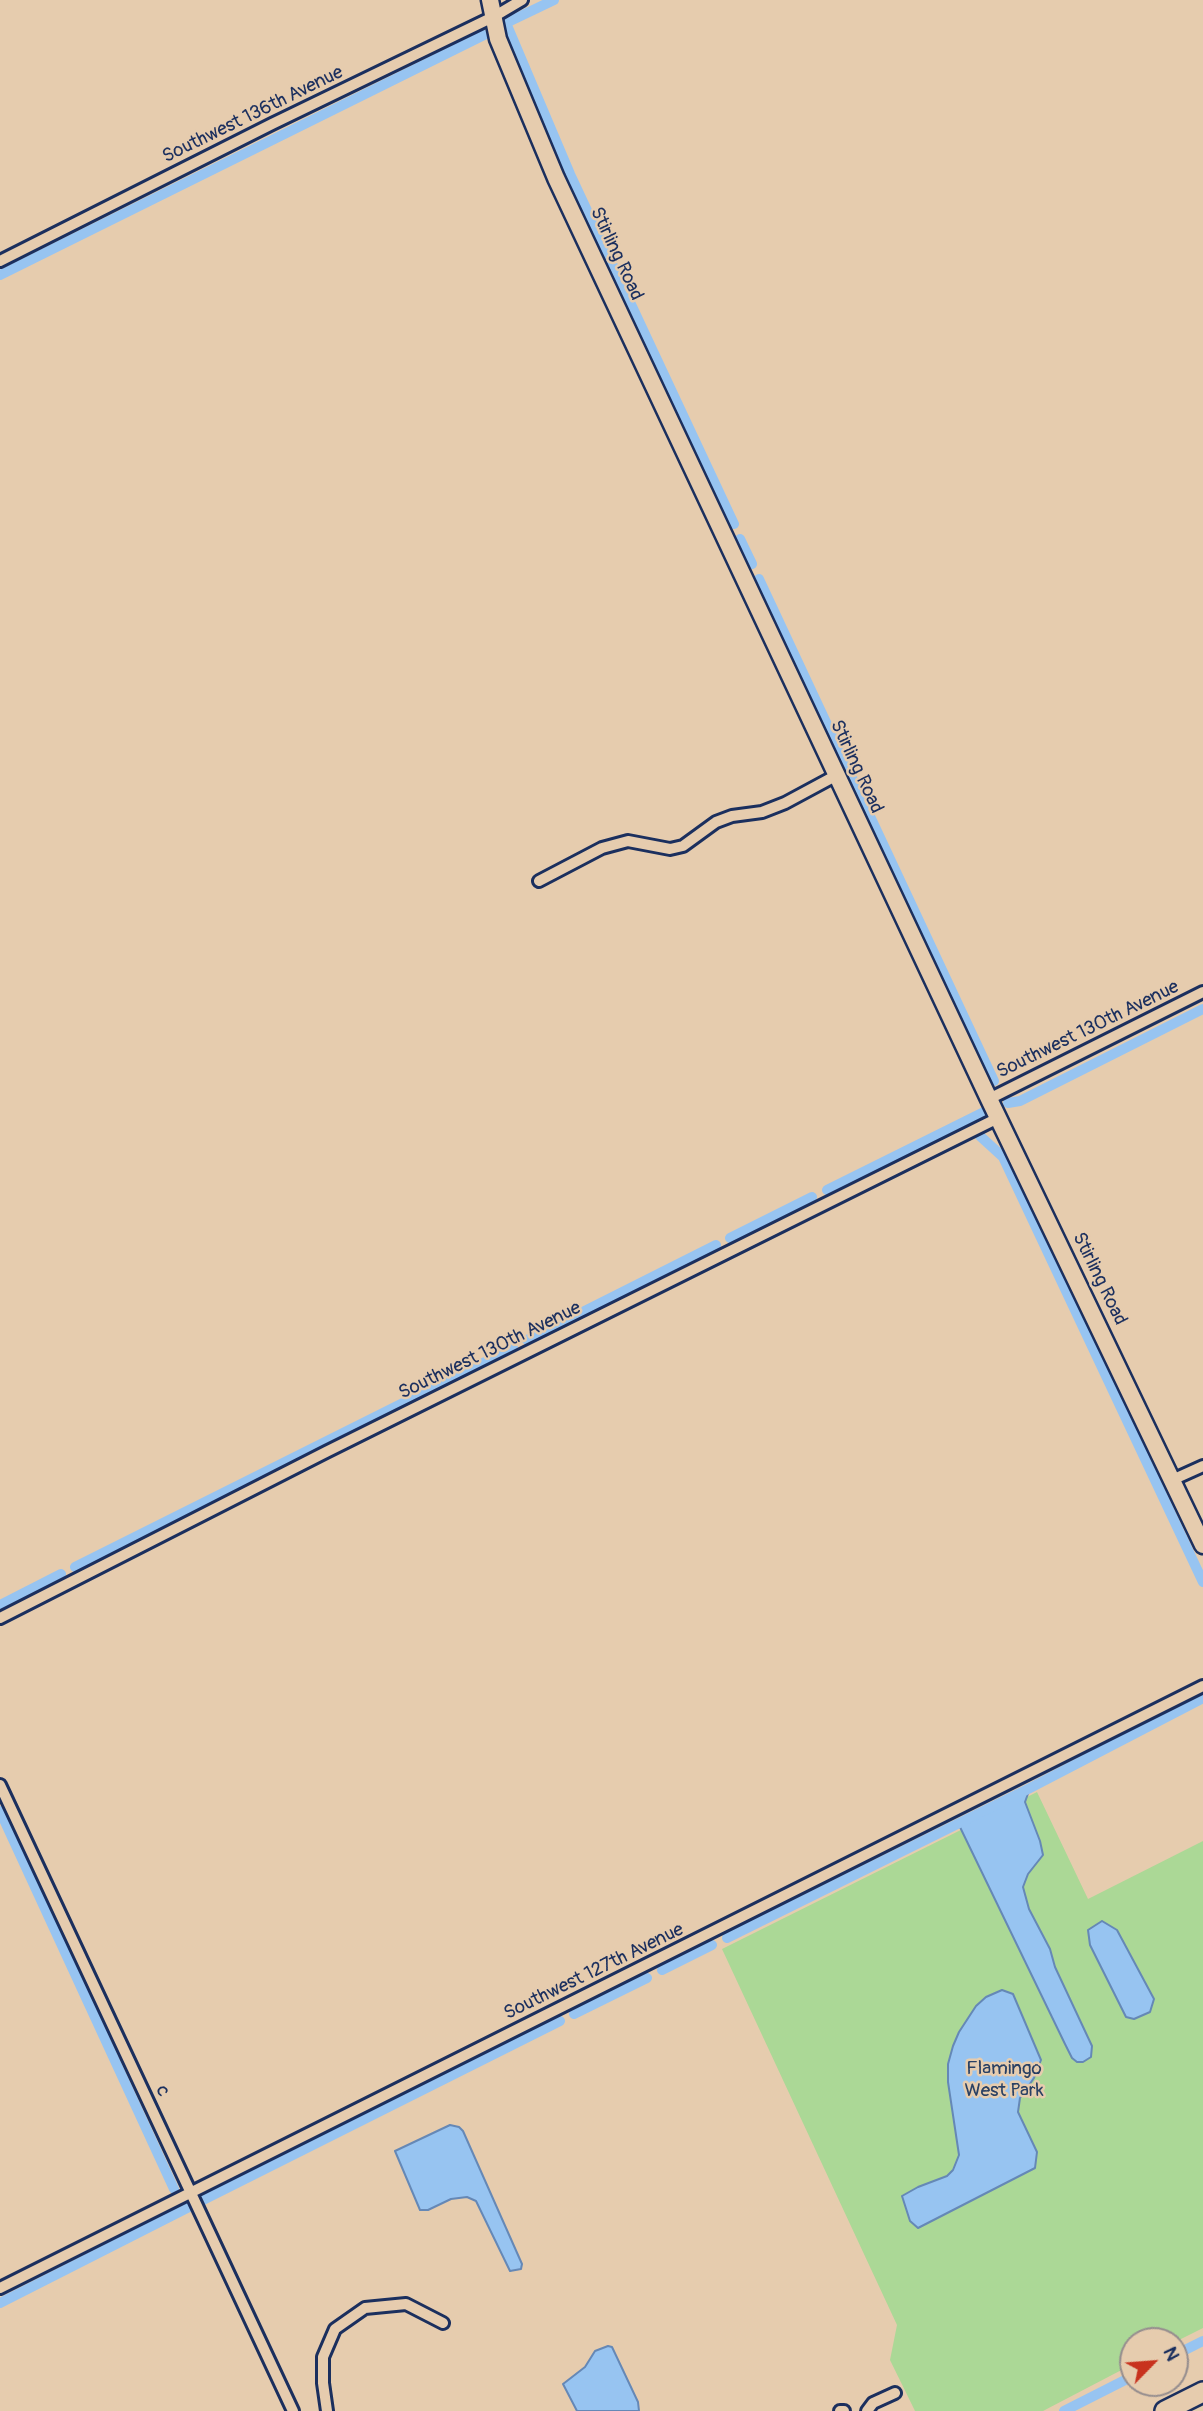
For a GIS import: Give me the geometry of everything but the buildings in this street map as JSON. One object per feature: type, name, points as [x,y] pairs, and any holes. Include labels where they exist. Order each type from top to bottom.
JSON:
[{"type":"highway","points":[[1165,2411],[1203,2392]]},
{"type":"street","name":"Stirling Road","points":[[490,0],[498,39],[556,178],[989,1099],[1203,1545]]},
{"type":"street","name":"Southwest 136th Avenue","points":[[0,261],[272,124],[495,16],[522,0]]},
{"type":"street","points":[[539,881],[602,848],[628,841],[670,849],[683,846],[716,822],[732,816],[762,812],[785,803],[837,775]]},
{"type":"street","name":"Southwest 130th Avenue","points":[[989,1099],[1203,992]]},
{"type":"street","name":"Southwest 130th Avenue","points":[[0,1618],[290,1469],[998,1118]]},
{"type":"street","points":[[1172,1480],[1203,1466]]},
{"type":"street","name":"Southwest 127th Avenue","points":[[0,2288],[1203,1686]]},
{"type":"street","name":"c","points":[[0,1785],[293,2411]]},
{"type":"street","points":[[327,2411],[323,2357],[335,2329],[365,2308],[405,2304],[443,2323]]},
{"type":"street","points":[[867,2411],[873,2403],[895,2393]]},
{"type":"green space","name":"Flamingo West Park","points":[[1037,1792],[1088,1899],[1203,1841],[1203,2328],[1189,2335],[1189,2327],[1119,2327],[1119,2371],[1043,2411],[915,2411],[890,2360],[897,2325],[722,1949]]},
{"type":"water","points":[[1030,1788],[1025,1802],[1043,1855],[1028,1874],[1023,1887],[1029,1909],[1050,1949],[1055,1967],[1092,2046],[1091,2057],[1083,2062],[1072,2058],[958,1823]]},
{"type":"water","points":[[1102,1921],[1117,1930],[1154,1999],[1150,2012],[1134,2019],[1126,2017],[1090,1945],[1088,1930]]},
{"type":"water","points":[[1002,1990],[1013,1994],[1041,2060],[1034,2078],[1020,2098],[1018,2112],[1037,2152],[1035,2168],[918,2228],[910,2221],[902,2196],[947,2176],[953,2170],[959,2155],[948,2082],[948,2064],[953,2046],[976,2006],[986,1997]]},
{"type":"water","points":[[450,2125],[463,2131],[522,2264],[521,2269],[510,2271],[476,2201],[467,2197],[451,2199],[428,2210],[420,2210],[395,2151]]},
{"type":"water","points":[[612,2347],[638,2402],[639,2411],[577,2411],[563,2384],[585,2367],[595,2351]]},
{"type":"waterway","points":[[554,0],[506,23],[570,174],[734,524]]},
{"type":"waterway","points":[[0,275],[484,35]]},
{"type":"waterway","points":[[740,539],[752,564]]},
{"type":"waterway","points":[[759,579],[994,1081]]},
{"type":"waterway","points":[[1008,1103],[1020,1101],[1203,1009]]},
{"type":"waterway","points":[[827,1190],[984,1112]]},
{"type":"waterway","points":[[980,1136],[1003,1157],[1203,1582]]},
{"type":"waterway","points":[[730,1238],[812,1197]]},
{"type":"waterway","points":[[527,1340],[716,1245]]},
{"type":"waterway","points":[[75,1567],[513,1348]]},
{"type":"waterway","points":[[0,1605],[61,1574]]},
{"type":"waterway","points":[[727,1938],[1030,1788],[1203,1698]]},
{"type":"waterway","points":[[0,1811],[174,2189]]},
{"type":"waterway","points":[[662,1970],[712,1945]]},
{"type":"waterway","points":[[574,2014],[647,1978]]},
{"type":"waterway","points":[[203,2200],[560,2021]]},
{"type":"waterway","points":[[0,2303],[189,2207]]},
{"type":"waterway","points":[[1189,2348],[1203,2341]]},
{"type":"waterway","points":[[1064,2411],[1119,2383]]}]
